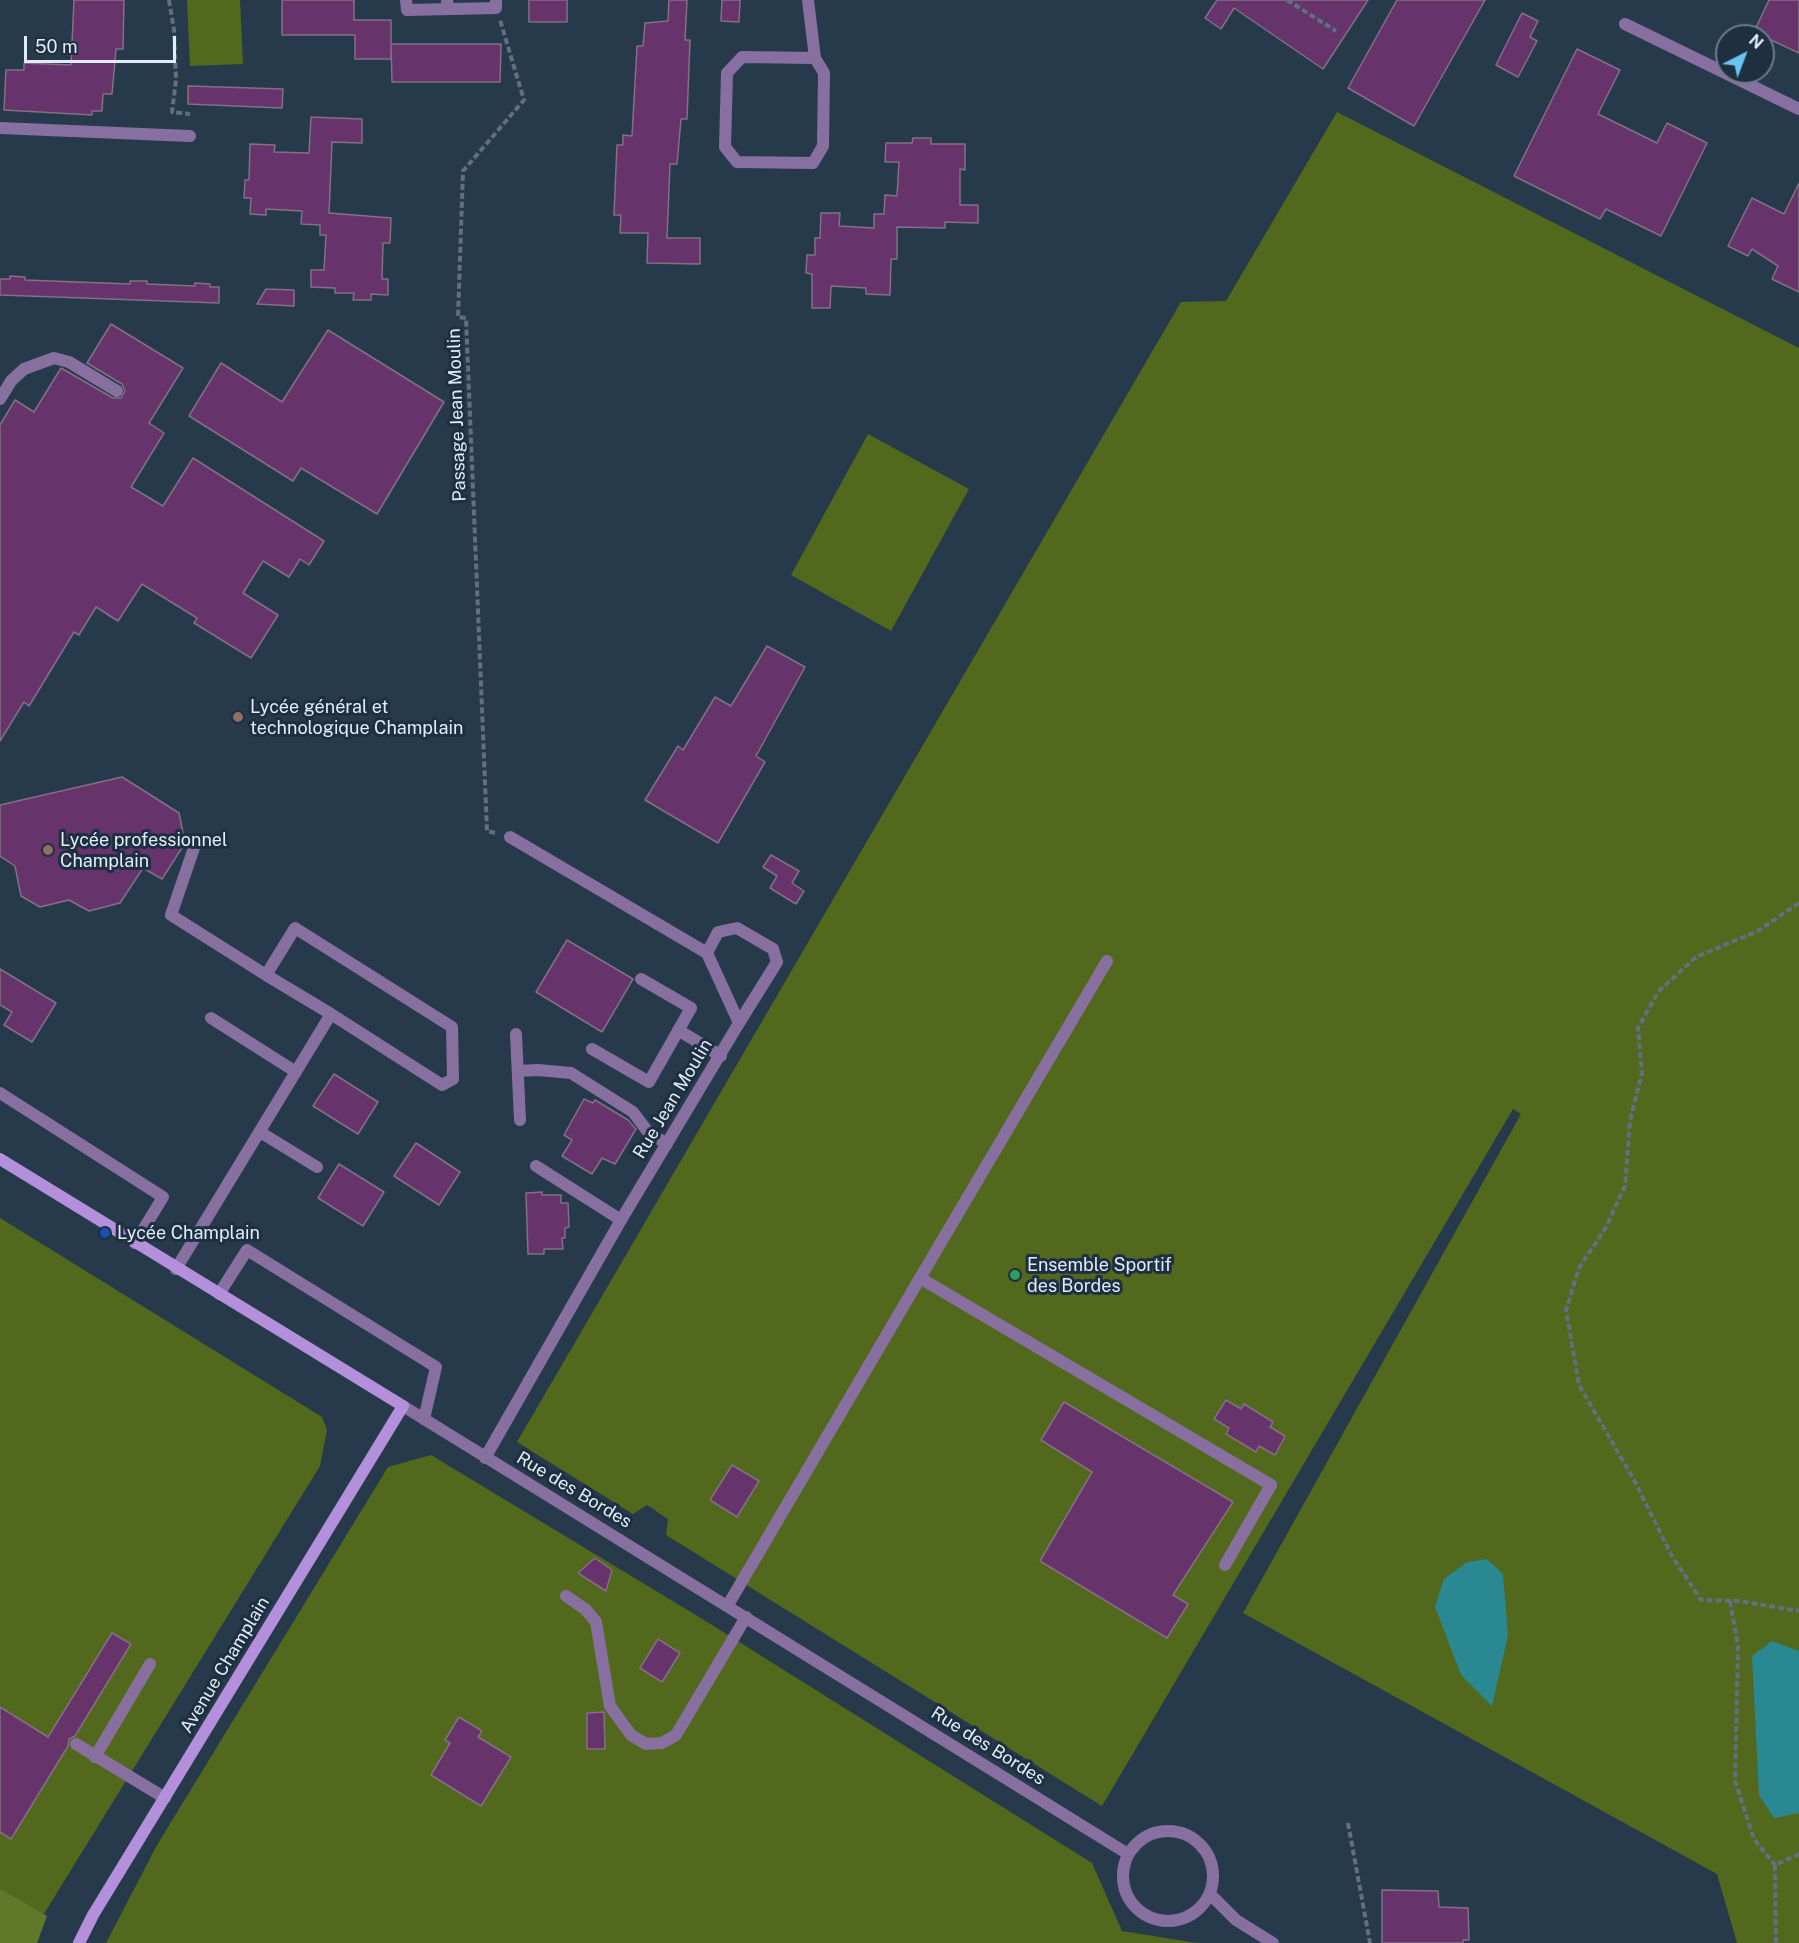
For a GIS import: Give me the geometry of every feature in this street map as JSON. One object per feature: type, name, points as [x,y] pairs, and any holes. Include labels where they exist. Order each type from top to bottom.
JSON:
[{"type":"street","points":[[406,0],[407,10],[448,5],[496,4]]},
{"type":"street","points":[[808,0],[815,58],[824,73],[823,146],[813,163],[737,162],[725,147],[727,73],[742,57],[815,58]]},
{"type":"street","points":[[1624,24],[1799,109]]},
{"type":"street","points":[[0,128],[190,136]]},
{"type":"street","points":[[0,399],[11,381],[24,369],[54,358],[69,362],[117,391]]},
{"type":"street","points":[[510,837],[707,953],[739,1023]]},
{"type":"street","points":[[194,848],[171,915],[266,975],[331,1014],[442,1084],[453,1080],[452,1027],[295,928],[266,975]]},
{"type":"street","name":"Rue Jean Moulin","points":[[485,1458],[621,1220],[777,962],[773,949],[737,928],[718,932],[707,953]]},
{"type":"street","points":[[728,1605],[1107,961]]},
{"type":"street","points":[[592,1049],[648,1082],[691,1008],[642,979]]},
{"type":"street","points":[[176,1269],[331,1014]]},
{"type":"street","points":[[211,1018],[296,1072]]},
{"type":"street","points":[[678,1030],[721,1056]]},
{"type":"street","points":[[516,1034],[520,1120]]},
{"type":"street","points":[[518,1071],[571,1073],[633,1112],[648,1132],[667,1144]]},
{"type":"street","points":[[0,1092],[163,1197],[135,1243]]},
{"type":"street","points":[[260,1132],[317,1167]]},
{"type":"street","name":"Rue des Bordes","points":[[0,1159],[176,1269],[728,1605],[1128,1854]]},
{"type":"street","points":[[536,1166],[621,1220]]},
{"type":"street","points":[[219,1294],[247,1250],[436,1368],[424,1419]]},
{"type":"street","points":[[920,1278],[1271,1485],[1225,1565]]},
{"type":"street","name":"Avenue Champlain","points":[[79,1943],[403,1406]]},
{"type":"street","points":[[566,1596],[585,1609],[596,1622],[610,1706],[631,1735],[646,1744],[662,1743],[676,1735],[708,1686],[746,1617]]},
{"type":"street","points":[[95,1757],[150,1664]]},
{"type":"street","points":[[76,1744],[165,1798]]},
{"type":"street","points":[[1171,1830],[1186,1834],[1207,1851],[1213,1866],[1214,1879],[1210,1894],[1202,1907],[1189,1917],[1174,1921],[1149,1917],[1136,1908],[1128,1897],[1123,1882],[1123,1869],[1128,1854],[1139,1841],[1153,1833],[1171,1830]]},
{"type":"street","points":[[1210,1894],[1236,1920],[1273,1943]]},
{"type":"path","points":[[169,0],[174,30],[176,80],[172,112],[190,114]]},
{"type":"path","points":[[1287,0],[1336,31]]},
{"type":"path","name":"Passage Jean Moulin","points":[[496,4],[524,100],[463,171],[458,317],[466,318],[488,831],[510,837]]},
{"type":"path","points":[[1799,903],[1758,931],[1696,957],[1658,992],[1638,1028],[1642,1072],[1630,1121],[1625,1186],[1605,1229],[1580,1268],[1566,1310],[1579,1385],[1634,1480],[1672,1556],[1701,1600],[1730,1601],[1799,1611]]},
{"type":"path","points":[[1730,1601],[1738,1646],[1735,1781],[1754,1839],[1775,1865],[1776,1943]]},
{"type":"path","points":[[1348,1823],[1370,1943]]},
{"type":"path","points":[[1775,1865],[1799,1854]]},
{"type":"shaded area","points":[[187,0],[240,0],[243,64],[190,66]]},
{"type":"shaded area","points":[[1337,112],[1799,348],[1799,1943],[1737,1943],[1717,1874],[1243,1613],[1521,1114],[1513,1109],[1102,1806],[666,1535],[668,1519],[647,1505],[633,1514],[517,1442],[1181,302],[1226,301]]},
{"type":"shaded area","points":[[868,434],[969,489],[891,631],[791,575]]},
{"type":"shaded area","points":[[0,1218],[322,1417],[327,1430],[320,1466],[26,1943],[0,1943]]},
{"type":"shaded area","points":[[431,1455],[704,1620],[1092,1863],[1122,1931],[1197,1943],[106,1943],[157,1845],[388,1467]]},
{"type":"shaded area","points":[[1487,1559],[1503,1574],[1508,1635],[1492,1706],[1461,1675],[1435,1607],[1444,1579],[1467,1562]]},
{"type":"shaded area","points":[[1772,1641],[1799,1651],[1799,1813],[1774,1818],[1759,1795],[1752,1656]]},
{"type":"shaded area","points":[[0,1889],[47,1916],[37,1943],[0,1943]]},
{"type":"building","points":[[74,0],[124,0],[123,49],[116,49],[112,94],[103,94],[102,111],[92,111],[92,115],[4,110],[6,70],[24,70],[24,63],[71,65]]},
{"type":"building","points":[[282,0],[354,0],[354,20],[391,20],[391,59],[355,59],[355,35],[282,35]]},
{"type":"building","points":[[529,0],[567,0],[567,22],[529,22]]},
{"type":"building","points":[[669,0],[687,0],[685,40],[690,40],[687,119],[681,119],[677,164],[670,164],[667,238],[700,238],[700,264],[647,263],[648,233],[620,233],[621,215],[614,215],[617,145],[623,145],[623,135],[632,136],[637,46],[643,46],[645,23],[668,21]]},
{"type":"building","points":[[722,0],[740,0],[739,22],[721,21]]},
{"type":"building","points":[[1217,0],[1368,0],[1323,69],[1234,8],[1221,29],[1205,18]]},
{"type":"building","points":[[1397,0],[1485,0],[1414,126],[1348,88]]},
{"type":"building","points":[[1769,0],[1799,0],[1799,53],[1775,42],[1775,24],[1758,24]]},
{"type":"building","points":[[1522,13],[1538,21],[1530,37],[1537,41],[1518,77],[1496,65]]},
{"type":"building","points":[[391,44],[501,44],[500,82],[392,82]]},
{"type":"building","points":[[1577,49],[1620,70],[1598,114],[1657,143],[1667,123],[1707,143],[1661,236],[1606,209],[1600,219],[1514,176]]},
{"type":"building","points":[[188,86],[283,89],[282,108],[188,104]]},
{"type":"building","points":[[311,117],[362,119],[362,143],[332,142],[329,213],[391,218],[390,243],[383,243],[382,279],[388,279],[388,295],[371,294],[371,300],[353,300],[354,293],[335,293],[335,288],[311,287],[311,270],[324,270],[326,235],[320,235],[320,225],[301,224],[302,211],[266,209],[266,215],[250,214],[251,198],[244,198],[245,180],[249,180],[250,144],[275,145],[274,152],[309,153]]},
{"type":"building","points":[[913,138],[931,138],[931,144],[965,144],[965,170],[960,169],[960,205],[978,205],[978,223],[945,222],[945,228],[897,227],[897,259],[891,259],[890,295],[866,294],[866,288],[831,286],[830,308],[812,308],[812,274],[806,273],[807,255],[815,255],[815,238],[820,238],[821,213],[840,213],[839,226],[874,228],[874,214],[884,214],[885,195],[897,196],[899,162],[885,162],[886,143],[912,143]]},
{"type":"building","points":[[1799,183],[1799,292],[1772,279],[1778,266],[1752,249],[1748,256],[1728,246],[1752,198],[1784,214]]},
{"type":"building","points":[[10,276],[25,277],[25,280],[130,284],[130,281],[147,281],[147,284],[195,286],[195,283],[210,284],[210,287],[219,287],[219,303],[0,295],[0,279],[10,279]]},
{"type":"building","points":[[266,289],[294,290],[294,306],[257,304]]},
{"type":"building","points":[[111,324],[183,368],[149,423],[164,433],[131,487],[163,506],[193,458],[324,541],[309,565],[300,559],[289,577],[263,561],[243,593],[278,615],[251,658],[194,623],[197,618],[142,584],[118,621],[96,607],[79,635],[74,632],[29,706],[24,702],[0,741],[0,425],[15,400],[34,412],[61,368],[113,398],[121,398],[125,391],[122,384],[87,363]]},
{"type":"building","points":[[328,330],[444,402],[377,514],[301,468],[293,481],[189,416],[221,363],[282,402]]},
{"type":"building","points":[[767,646],[805,667],[756,756],[765,762],[718,843],[645,800],[678,746],[683,750],[715,697],[731,706]]},
{"type":"building","points":[[122,777],[179,813],[185,843],[162,879],[143,868],[120,903],[89,911],[69,900],[40,907],[21,896],[15,866],[0,856],[0,805]]},
{"type":"building","points":[[771,855],[799,871],[792,883],[804,891],[796,904],[770,888],[777,876],[763,867]]},
{"type":"building","points":[[567,940],[633,979],[602,1032],[536,992]]},
{"type":"building","points":[[0,969],[56,1003],[32,1042],[4,1025],[12,1012],[0,1005]]},
{"type":"building","points":[[334,1074],[378,1102],[358,1134],[313,1106]]},
{"type":"building","points":[[584,1099],[593,1103],[595,1100],[628,1120],[636,1129],[615,1164],[602,1158],[592,1174],[562,1156],[572,1140],[564,1135]]},
{"type":"building","points":[[416,1143],[460,1172],[439,1205],[394,1176]]},
{"type":"building","points":[[339,1164],[384,1192],[363,1226],[318,1198]]},
{"type":"building","points":[[542,1192],[542,1195],[561,1195],[561,1203],[568,1203],[569,1227],[565,1228],[565,1238],[562,1238],[563,1249],[544,1249],[544,1254],[528,1254],[526,1193]]},
{"type":"building","points":[[1226,1400],[1241,1409],[1244,1404],[1273,1422],[1270,1427],[1285,1436],[1275,1455],[1259,1446],[1256,1452],[1226,1434],[1229,1428],[1214,1419]]},
{"type":"building","points":[[1064,1402],[1233,1502],[1173,1595],[1188,1604],[1167,1638],[1040,1561],[1092,1472],[1041,1440]]},
{"type":"building","points":[[732,1465],[759,1481],[737,1517],[710,1500]]},
{"type":"building","points":[[595,1558],[612,1570],[606,1591],[578,1573]]},
{"type":"building","points":[[112,1633],[131,1644],[75,1736],[69,1739],[68,1746],[11,1839],[0,1832],[0,1707],[48,1737]]},
{"type":"building","points":[[658,1639],[680,1653],[662,1682],[640,1668]]},
{"type":"building","points":[[604,1712],[605,1749],[587,1749],[587,1713]]},
{"type":"building","points":[[459,1717],[482,1731],[478,1737],[511,1757],[481,1806],[431,1775],[450,1743],[445,1740]]},
{"type":"building","points":[[1382,1890],[1438,1891],[1439,1907],[1468,1908],[1469,1940],[1463,1940],[1463,1943],[1382,1943]]},
{"type":"place","name":"Lycée général et technologique Champlain","points":[[238,717]]},
{"type":"place","name":"Lycée professionnel Champlain","points":[[48,850]]},
{"type":"place","name":"Lycée Champlain","points":[[105,1233]]},
{"type":"place","name":"Ensemble Sportif des Bordes","points":[[1015,1275]]}]
